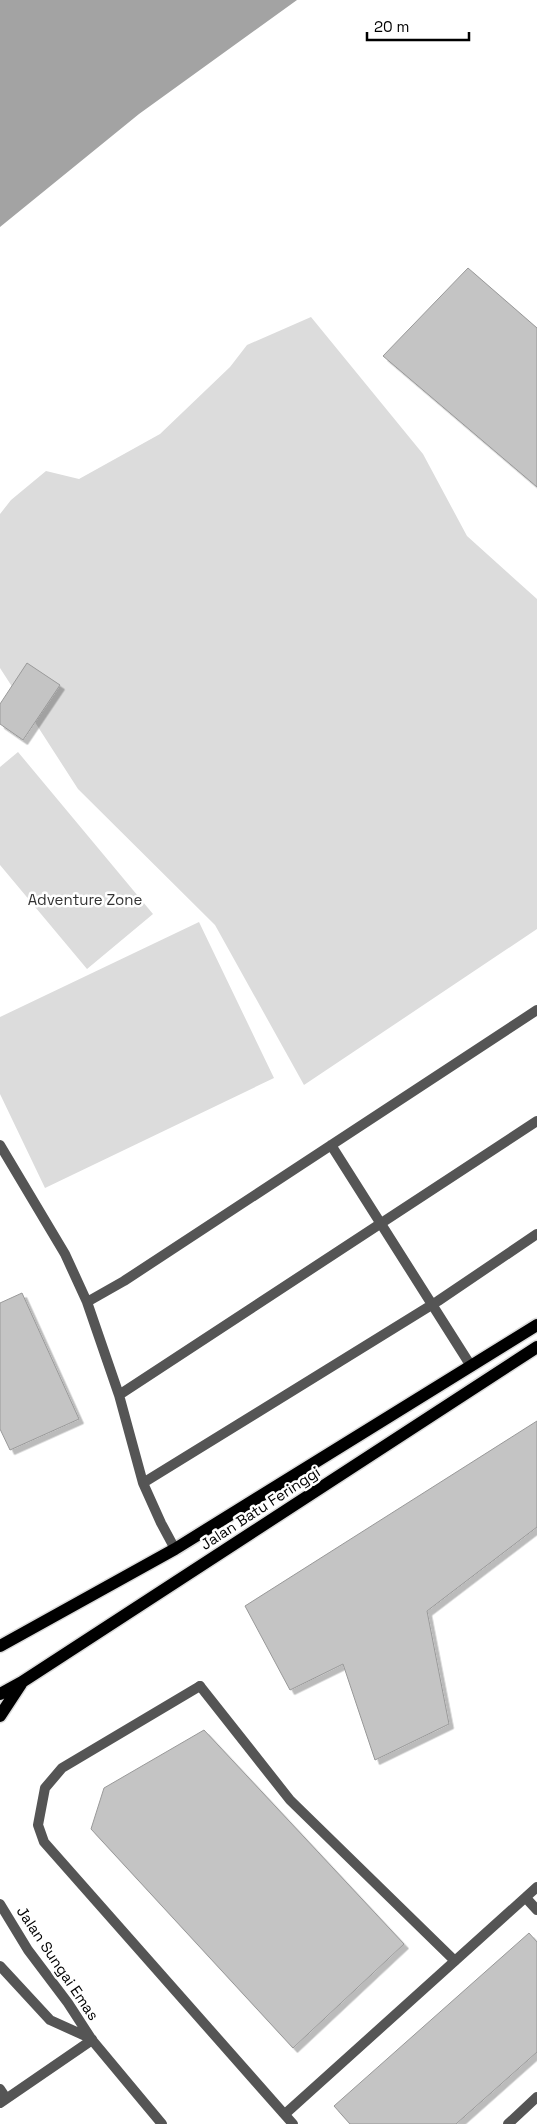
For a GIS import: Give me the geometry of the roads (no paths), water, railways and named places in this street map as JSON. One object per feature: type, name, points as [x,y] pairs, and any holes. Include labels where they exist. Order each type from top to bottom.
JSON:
[{"type":"main road","name":"Jalan Batu Feringgi","points":[[0,1646],[175,1548],[537,1325]]},
{"type":"main road","name":"Jalan Batu Feringgi","points":[[0,1694],[22,1682],[537,1347]]},
{"type":"main road","points":[[0,1716],[22,1682]]},
{"type":"street","points":[[87,1302],[124,1281],[537,1010]]},
{"type":"street","points":[[119,1395],[537,1121]]},
{"type":"street","points":[[0,1145],[65,1254],[87,1302],[119,1395],[143,1483],[161,1523],[175,1548]]},
{"type":"street","points":[[331,1145],[471,1366]]},
{"type":"street","points":[[143,1483],[431,1305],[537,1234]]},
{"type":"street","points":[[293,2124],[44,1842],[38,1825],[45,1788],[62,1768],[200,1686],[290,1800],[455,1961]]},
{"type":"street","points":[[285,2114],[537,1887]]},
{"type":"street","points":[[526,1898],[537,1910]]},
{"type":"street","name":"Jalan Sungai Emas","points":[[0,1904],[28,1950],[68,2003],[92,2040],[162,2124]]},
{"type":"street","name":"Jalan Sungai Emas","points":[[0,1966],[50,2020],[92,2040]]},
{"type":"street","points":[[2,2097],[92,2040]]},
{"type":"street","points":[[508,2124],[537,2097]]},
{"type":"park label","name":"Adventure Zone","points":[[85,899]]}]
